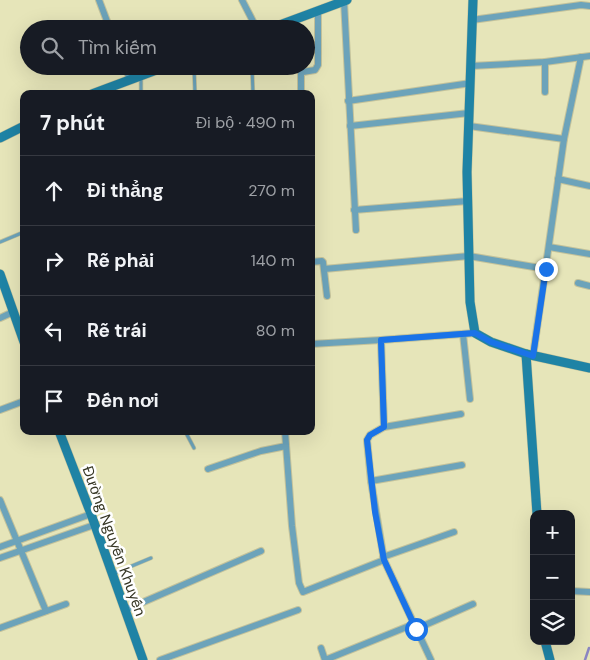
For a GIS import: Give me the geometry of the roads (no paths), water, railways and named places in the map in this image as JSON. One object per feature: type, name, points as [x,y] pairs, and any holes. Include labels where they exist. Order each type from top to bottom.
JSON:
[{"type":"street","points":[[99,0],[107,20]]},
{"type":"street","points":[[242,0],[252,20]]},
{"type":"street","points":[[473,0],[468,201],[470,302],[475,333]]},
{"type":"street","points":[[294,20],[345,1],[348,101],[356,230]]},
{"type":"street","points":[[472,20],[581,5],[590,6]]},
{"type":"street","points":[[315,70],[318,65],[318,11]]},
{"type":"street","points":[[471,66],[545,62],[590,56]]},
{"type":"street","points":[[537,510],[530,355],[546,269],[564,139],[581,57]]},
{"type":"street","points":[[545,62],[545,92]]},
{"type":"street","points":[[128,75],[130,80]]},
{"type":"street","points":[[301,75],[301,90]]},
{"type":"street","points":[[103,90],[141,76]]},
{"type":"street","points":[[348,101],[471,83]]},
{"type":"street","points":[[350,126],[469,113]]},
{"type":"street","points":[[469,126],[564,139]]},
{"type":"street","points":[[0,138],[20,128]]},
{"type":"street","points":[[558,179],[590,186]]},
{"type":"street","points":[[354,210],[468,201]]},
{"type":"street","points":[[549,247],[590,254]]},
{"type":"street","points":[[324,269],[469,256],[546,269]]},
{"type":"street","points":[[315,262],[322,261],[327,296]]},
{"type":"street","points":[[0,274],[20,331]]},
{"type":"street","points":[[578,283],[590,286]]},
{"type":"street","points":[[0,318],[13,312]]},
{"type":"street","points":[[315,344],[475,333],[491,342],[530,355],[590,368]]},
{"type":"street","points":[[463,334],[470,399]]},
{"type":"street","points":[[381,340],[384,427]]},
{"type":"street","points":[[0,410],[20,402]]},
{"type":"street","points":[[431,660],[383,559],[367,440],[370,435],[384,427],[461,414]]},
{"type":"street","name":"Đường Nguyễn Khuyến","points":[[61,435],[143,660]]},
{"type":"street","points":[[285,435],[293,538],[303,592],[454,532]]},
{"type":"street","points":[[208,469],[261,451],[286,446]]},
{"type":"street","points":[[371,481],[462,465]]},
{"type":"street","points":[[0,500],[46,611]]},
{"type":"street","points":[[0,547],[91,514]]},
{"type":"street","points":[[0,558],[94,525]]},
{"type":"street","points":[[125,610],[262,552]]},
{"type":"street","points":[[575,591],[590,592]]},
{"type":"street","points":[[0,628],[66,604]]},
{"type":"street","points":[[321,648],[325,660],[473,604]]},
{"type":"street","points":[[160,660],[298,610]]},
{"type":"street","points":[[546,645],[550,660]]},
{"type":"lane","points":[[194,75],[195,90]]},
{"type":"lane","points":[[252,75],[252,90]]},
{"type":"lane","points":[[141,76],[141,90]]},
{"type":"lane","points":[[0,242],[20,234]]},
{"type":"lane","points":[[187,435],[194,448]]},
{"type":"lane","points":[[112,574],[151,558]]},
{"type":"waterway","points":[[585,660],[589,648]]}]
